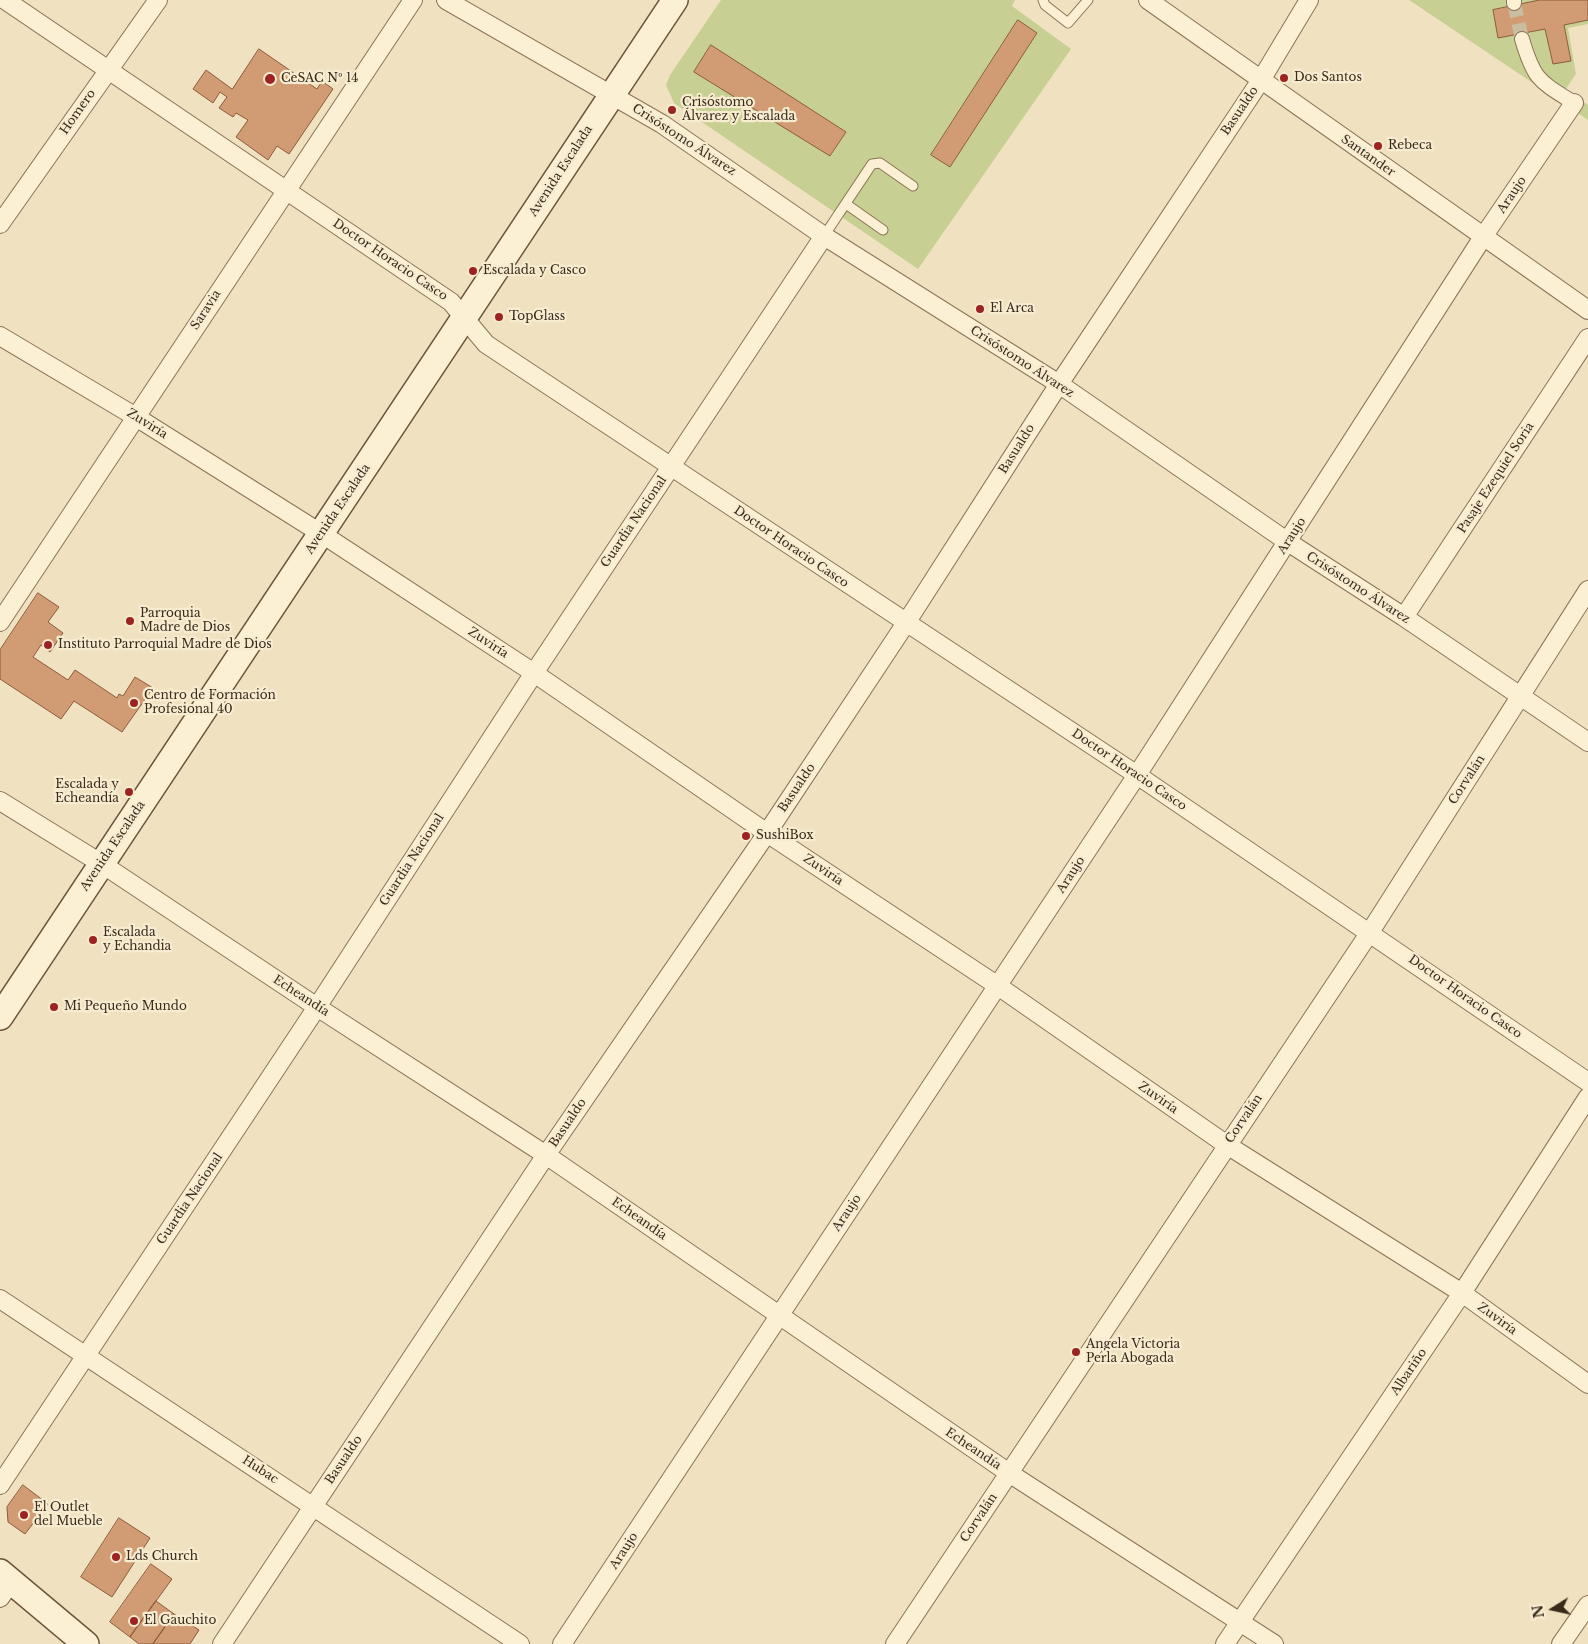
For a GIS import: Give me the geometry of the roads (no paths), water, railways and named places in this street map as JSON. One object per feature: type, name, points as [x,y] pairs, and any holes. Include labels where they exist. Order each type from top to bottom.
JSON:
[{"type":"main road","name":"Avenida Escalada","points":[[0,1017],[675,0]]},
{"type":"main road","points":[[4,1584],[86,1644]]},
{"type":"street","name":"Doctor Horacio Casco","points":[[5,0],[109,68],[451,302],[486,344],[1137,775],[1588,1082]]},
{"type":"street","name":"Homero","points":[[0,224],[158,0]]},
{"type":"street","name":"Saravia","points":[[0,622],[413,0]]},
{"type":"street","name":"Crisóstomo Álvarez","points":[[446,0],[612,93],[662,124],[824,236],[1058,384],[1288,542],[1588,742]]},
{"type":"street","name":"Santander","points":[[1148,0],[1588,310]]},
{"type":"street","name":"Basualdo","points":[[222,1644],[546,1154],[767,832],[906,623],[1058,384],[1261,80],[1309,0]]},
{"type":"street","points":[[1522,39],[1530,67],[1539,81],[1574,103]]},
{"type":"street","name":"Araujo","points":[[562,1644],[1137,775],[1483,237],[1574,103]]},
{"type":"street","name":"Guardia Nacional","points":[[0,1486],[317,1007],[534,673],[824,236]]},
{"type":"street","name":"Zuviría","points":[[0,336],[136,417],[322,534],[534,673],[767,832],[998,986],[1227,1145],[1462,1293],[1588,1384]]},
{"type":"street","name":"Pasaje Ezequiel Soria","points":[[1404,618],[1588,338]]},
{"type":"street","name":"Corvalán","points":[[895,1644],[1370,932],[1588,590]]},
{"type":"street","name":"Echeandía","points":[[0,801],[102,864],[317,1007],[546,1154],[1009,1473],[1274,1644]]},
{"type":"street","name":"Albariño","points":[[1225,1644],[1462,1293],[1588,1097]]},
{"type":"street","name":"Hubac","points":[[0,1298],[85,1356],[314,1505],[520,1644]]},
{"type":"street","points":[[1562,1644],[1588,1605]]},
{"type":"lane","points":[[1043,0],[1051,10],[1068,23],[1088,0]]},
{"type":"lane","points":[[824,236],[872,164],[880,162],[913,186]]},
{"type":"lane","points":[[846,204],[883,230]]},
{"type":"tunnel","points":[[1514,3],[1522,39]]},
{"type":"place","name":"Dos Santos","points":[[1284,78]]},
{"type":"place","name":"CeSAC Nº 14","points":[[270,79]]},
{"type":"place","name":"Crisóstomo Álvarez y Escalada","points":[[672,110]]},
{"type":"place","name":"Rebeca","points":[[1378,146]]},
{"type":"place","name":"Escalada y Casco","points":[[473,271]]},
{"type":"place","name":"El Arca","points":[[980,309]]},
{"type":"place","name":"TopGlass","points":[[499,317]]},
{"type":"place","name":"Parroquia Madre de Dios","points":[[130,621]]},
{"type":"place","name":"Instituto Parroquial Madre de Dios","points":[[48,645]]},
{"type":"place","name":"Centro de Formación Profesional 40","points":[[134,703]]},
{"type":"place","name":"Escalada y Echeandía","points":[[129,792]]},
{"type":"place","name":"SushiBox","points":[[746,836]]},
{"type":"place","name":"Escalada y Echandia","points":[[93,940]]},
{"type":"place","name":"Mi Pequeño Mundo","points":[[54,1007]]},
{"type":"place","name":"Angela Victoria Perla Abogada","points":[[1076,1352]]},
{"type":"place","name":"El Outlet del Mueble","points":[[24,1515]]},
{"type":"place","name":"Lds Church","points":[[116,1557]]},
{"type":"place","name":"El Gauchito","points":[[134,1621]]}]
